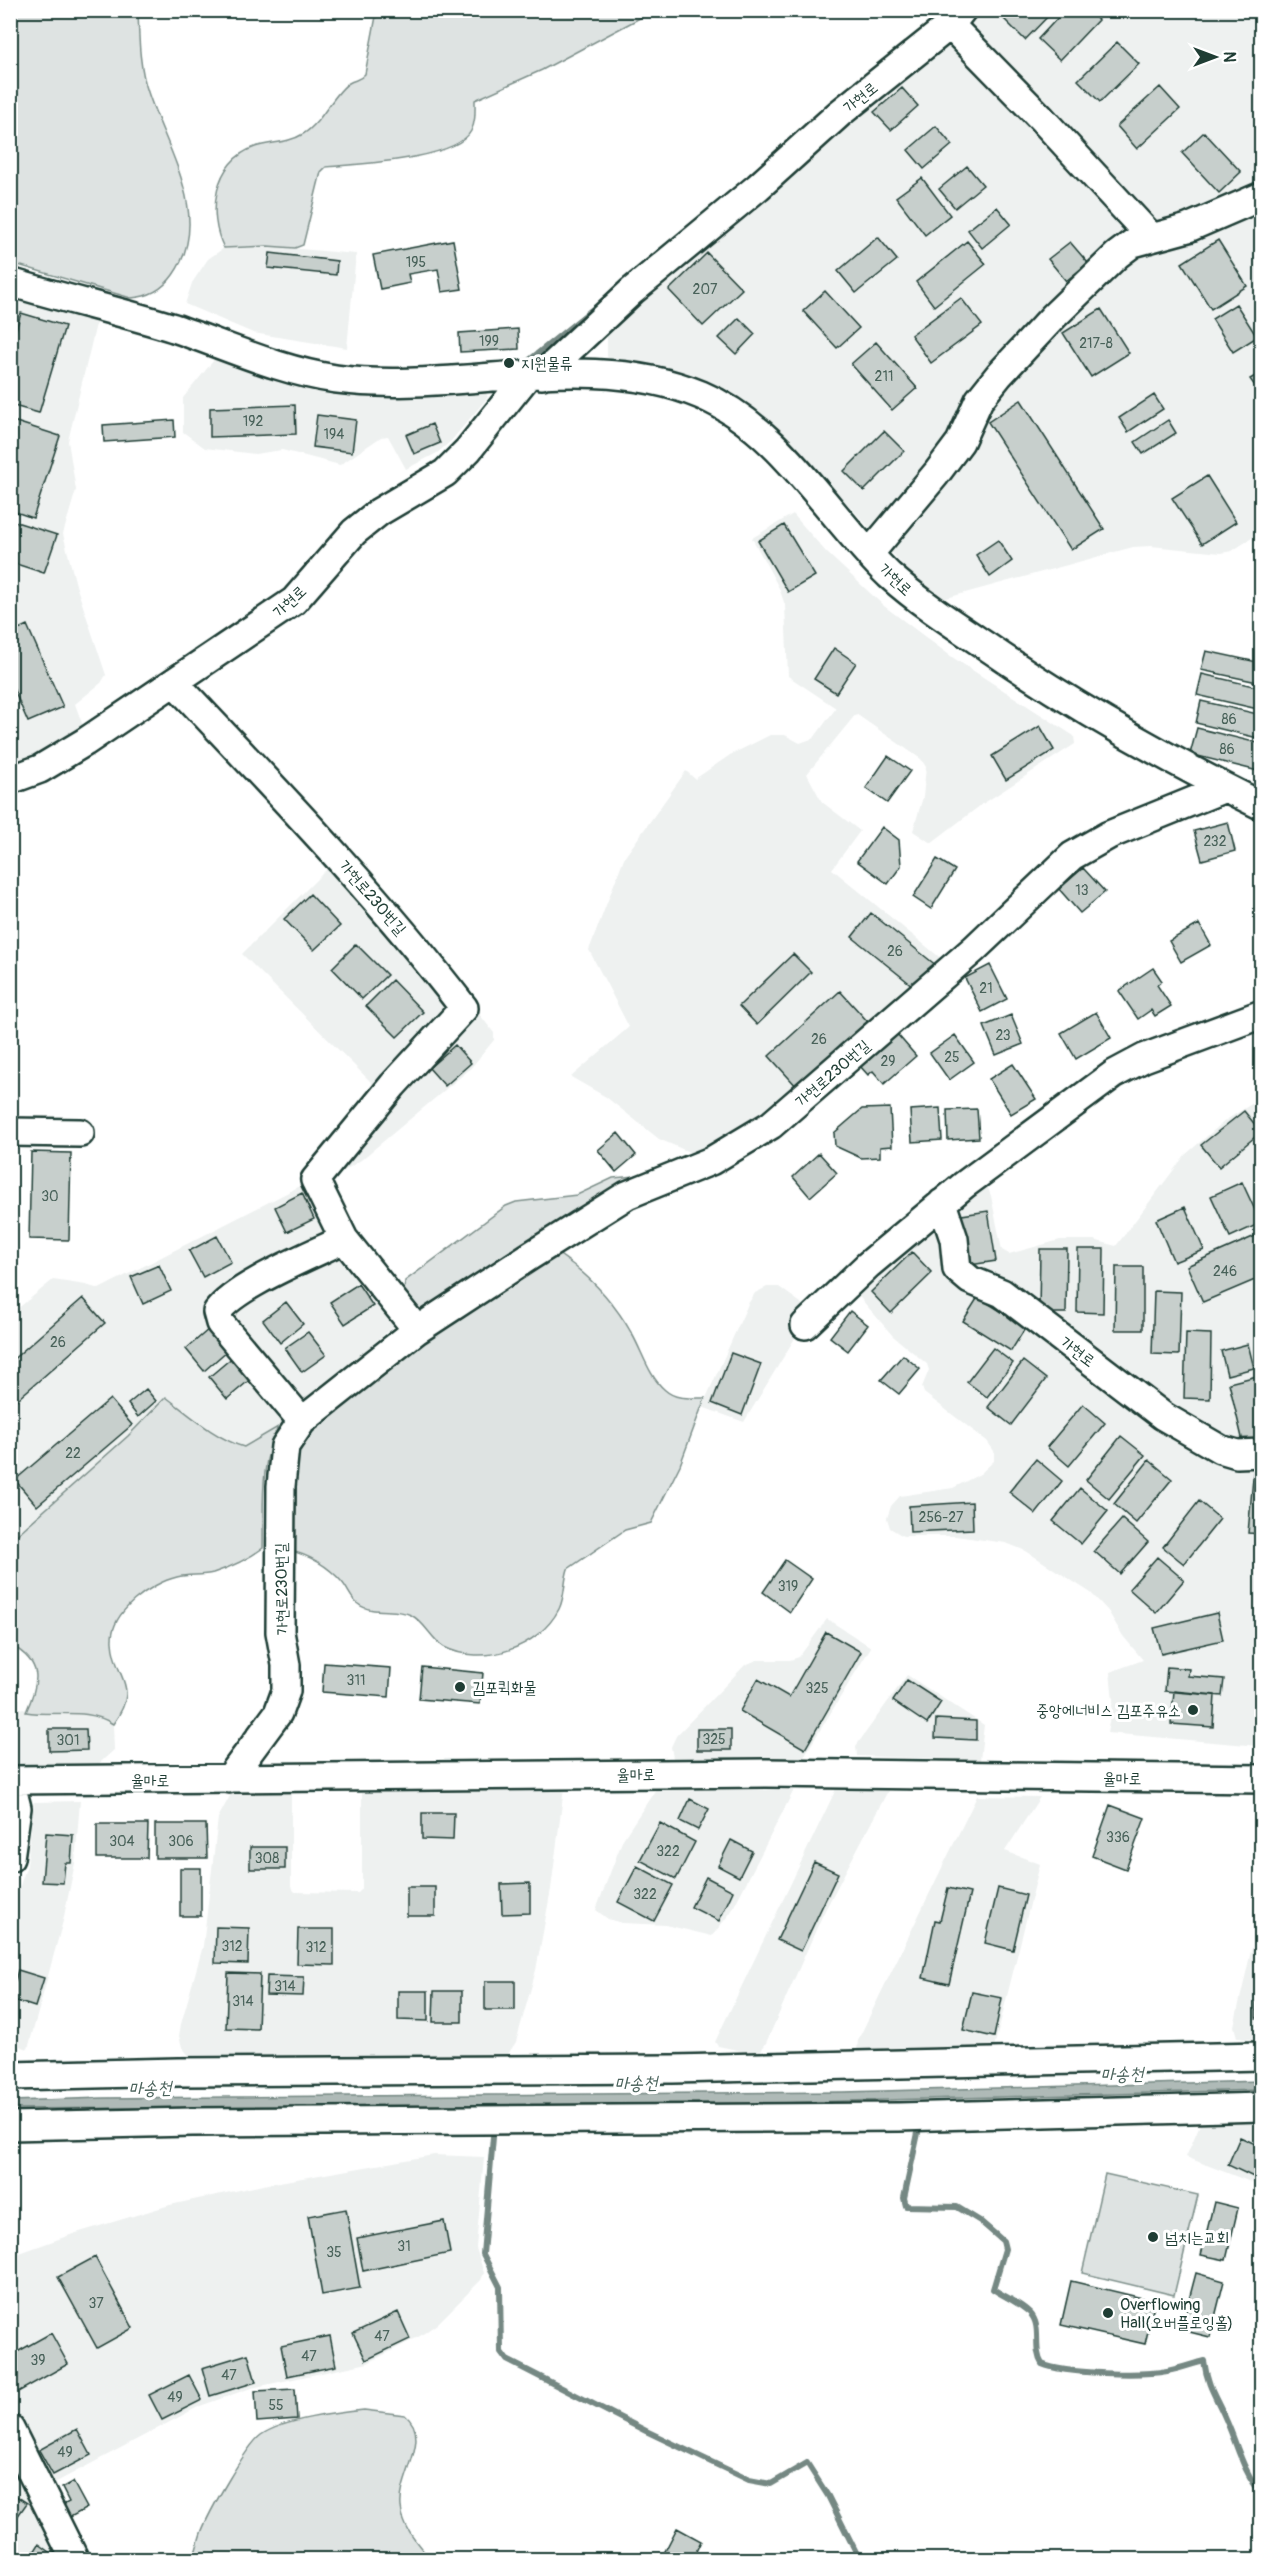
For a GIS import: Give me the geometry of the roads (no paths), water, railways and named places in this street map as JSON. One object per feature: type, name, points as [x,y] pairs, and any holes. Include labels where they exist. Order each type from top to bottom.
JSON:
[{"type":"street","points":[[956,18],[1042,119],[1151,237]]},
{"type":"street","name":"가현로","points":[[10,780],[40,769],[294,601],[334,553],[379,512],[445,473],[535,375],[758,187],[840,113],[956,18]]},
{"type":"street","points":[[870,553],[954,450],[979,400],[999,375],[1054,316],[1117,255],[1133,243],[1188,228],[1262,196]]},
{"type":"street","name":"가현로","points":[[10,282],[173,328],[291,369],[335,379],[400,384],[535,375],[620,375],[677,385],[706,397],[731,411],[772,445],[888,574],[930,608],[1050,690],[1225,788],[1262,806]]},
{"type":"street","name":"가현로230번길","points":[[174,682],[307,821],[416,945],[464,1008],[393,1085],[315,1180],[344,1239],[417,1330]]},
{"type":"street","name":"가현로230번길","points":[[229,1779],[278,1713],[286,1691],[286,1665],[280,1632],[281,1486],[285,1446],[302,1421],[417,1330],[627,1195],[711,1161],[771,1125],[974,949],[1072,856],[1109,835],[1225,788]]},
{"type":"street","points":[[805,1325],[867,1265],[942,1203],[1114,1074],[1144,1058],[1262,1014]]},
{"type":"street","points":[[10,1132],[80,1133]]},
{"type":"street","name":"가현로","points":[[942,1203],[954,1239],[957,1269],[970,1280],[1002,1293],[1163,1416],[1220,1449],[1237,1454],[1262,1453]]},
{"type":"street","points":[[302,1421],[220,1323],[217,1312],[223,1304],[251,1286],[344,1239]]},
{"type":"street","name":"율마로","points":[[11,1780],[766,1773],[1262,1779]]},
{"type":"street","points":[[10,1858],[17,1808],[11,1780]]},
{"type":"street","points":[[10,2076],[178,2072],[685,2068],[1262,2056]]},
{"type":"street","points":[[10,2126],[192,2122],[899,2117],[1262,2107]]},
{"type":"street","points":[[10,2429],[75,2559]]},
{"type":"waterway","points":[[527,362],[594,308]]},
{"type":"waterway","points":[[918,2133],[904,2198],[906,2206],[957,2207],[980,2221],[1003,2241],[1005,2249],[993,2289],[1022,2306],[1034,2319],[1039,2358],[1042,2364],[1085,2372],[1155,2373],[1204,2361],[1210,2386],[1250,2477],[1262,2494]]},
{"type":"waterway","points":[[493,2137],[483,2254],[500,2287],[501,2352],[507,2360],[646,2431],[749,2480],[771,2484],[807,2463],[828,2496],[860,2560]]},
{"type":"place","name":"지원물류","points":[[509,363]]},
{"type":"place","name":"김포퀵화물","points":[[460,1687]]},
{"type":"place","name":"중앙에너비스 김포주유소","points":[[1193,1710]]},
{"type":"place","name":"넘치는교회","points":[[1153,2237]]},
{"type":"place","name":"Overflowing Hall(오버플로잉홀)","points":[[1108,2313]]},
{"type":"water label","name":"마송천","points":[[1122,2074]]},
{"type":"water label","name":"마송천","points":[[636,2083]]},
{"type":"water label","name":"마송천","points":[[150,2088]]}]
